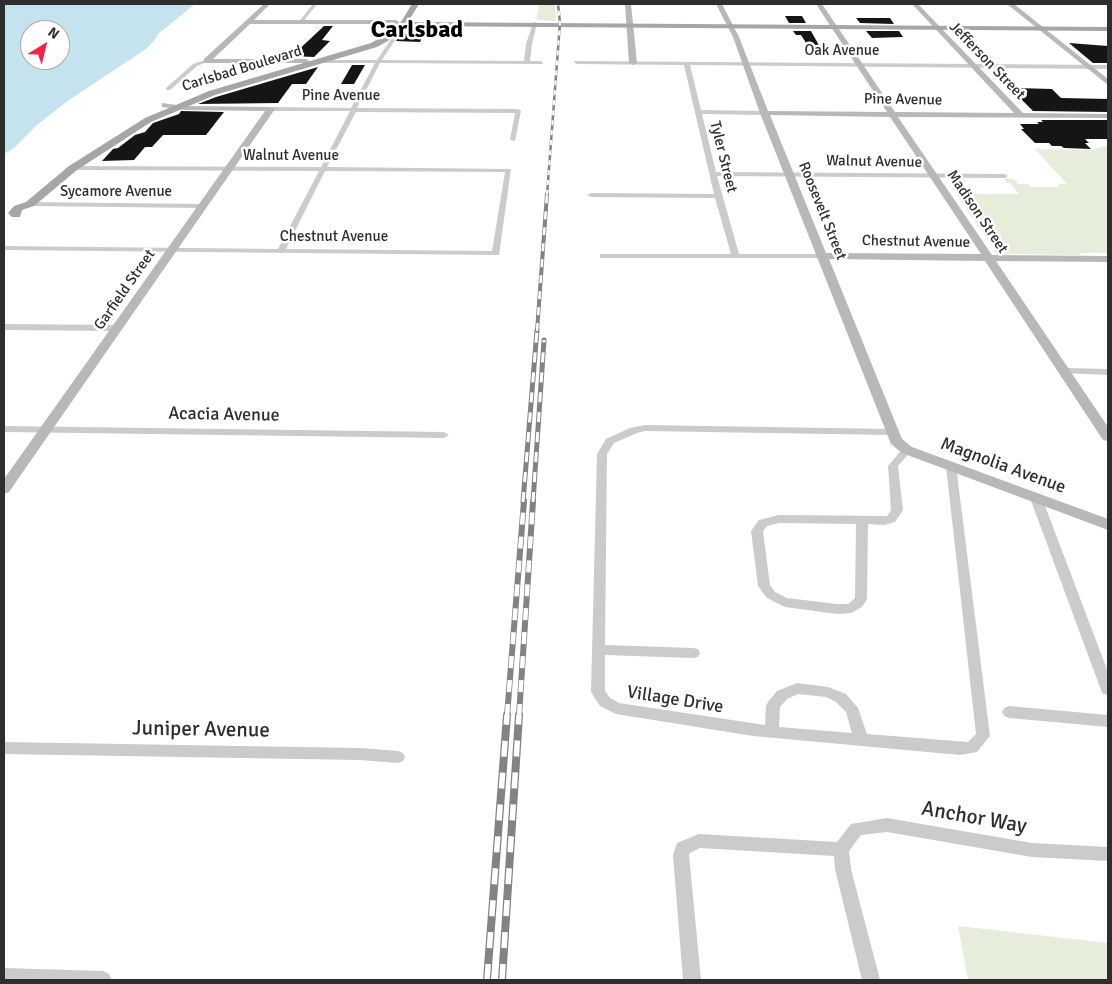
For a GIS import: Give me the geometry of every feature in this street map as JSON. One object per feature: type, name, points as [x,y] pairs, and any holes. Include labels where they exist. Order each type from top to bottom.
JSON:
[{"type":"main road","name":"Carlsbad Boulevard","points":[[4,226],[16,215],[26,212],[33,206],[30,204],[73,168],[91,158],[139,124],[170,106],[212,88],[362,49],[396,34],[406,4]]},
{"type":"main road","name":"Carlsbad Boulevard","points":[[288,69],[306,61],[342,52],[372,41],[400,23],[415,4]]},
{"type":"main road","points":[[400,23],[1108,28]]},
{"type":"main road","points":[[321,61],[342,52]]},
{"type":"main road","points":[[274,61],[287,62],[290,64],[288,69]]},
{"type":"street","points":[[168,89],[195,65],[207,60],[268,4]]},
{"type":"street","points":[[300,22],[315,4]]},
{"type":"street","points":[[628,4],[633,63]]},
{"type":"street","name":"Roosevelt Street","points":[[719,4],[724,18],[731,25],[764,113],[892,432]]},
{"type":"street","points":[[726,4],[732,22],[731,25]]},
{"type":"street","name":"Madison Street","points":[[819,4],[1066,371],[1108,438]]},
{"type":"street","name":"Jefferson Street","points":[[915,4],[1020,115]]},
{"type":"street","points":[[1010,4],[1108,84]]},
{"type":"street","points":[[250,22],[400,23]]},
{"type":"street","points":[[527,63],[529,44],[535,24]]},
{"type":"street","points":[[281,251],[378,62],[396,34]]},
{"type":"street","points":[[207,60],[306,61]]},
{"type":"street","points":[[321,61],[541,63]]},
{"type":"street","name":"Oak Avenue","points":[[576,62],[1108,67]]},
{"type":"street","name":"Tyler Street","points":[[687,64],[718,196],[735,255]]},
{"type":"street","name":"Pine Avenue","points":[[170,106],[271,109],[518,111],[514,140]]},
{"type":"street","name":"Garfield Street","points":[[4,489],[271,109]]},
{"type":"street","name":"Pine Avenue","points":[[698,112],[1108,116]]},
{"type":"street","name":"Walnut Avenue","points":[[73,168],[509,170],[496,253]]},
{"type":"street","name":"Walnut Avenue","points":[[713,174],[1005,176]]},
{"type":"street","points":[[591,195],[718,196]]},
{"type":"street","name":"Sycamore Avenue","points":[[30,204],[203,206]]},
{"type":"street","name":"Chestnut Avenue","points":[[4,248],[496,253]]},
{"type":"street","name":"Chestnut Avenue","points":[[603,256],[735,255],[1108,259]]},
{"type":"street","points":[[4,327],[117,328]]},
{"type":"street","points":[[1066,371],[1108,372]]},
{"type":"street","name":"Village Drive","points":[[892,432],[645,428],[634,430],[610,441],[602,454],[598,650],[598,692],[605,702],[616,708],[772,732],[960,749],[972,748],[982,736],[951,466]]},
{"type":"street","name":"Acacia Avenue","points":[[4,429],[444,435]]},
{"type":"street","points":[[862,520],[861,592],[860,598],[851,608],[837,609],[785,602],[777,599],[766,590],[757,538],[757,532],[763,523],[779,519],[862,520],[884,521],[891,519],[897,510],[893,466],[907,450],[896,441],[892,432]]},
{"type":"street","name":"Magnolia Avenue","points":[[907,450],[1108,525]]},
{"type":"street","points":[[1036,498],[1108,690]]},
{"type":"street","points":[[598,650],[692,653]]},
{"type":"street","points":[[772,732],[773,706],[782,695],[797,688],[828,692],[841,698],[852,708],[856,716],[860,740]]},
{"type":"street","points":[[1009,712],[1108,721]]},
{"type":"street","name":"Juniper Avenue","points":[[4,748],[360,754],[398,757]]},
{"type":"street","name":"Anchor Way","points":[[841,849],[857,830],[887,825],[1032,850],[1108,854]]},
{"type":"street","points":[[692,980],[681,856],[684,848],[699,841],[841,849],[843,869],[871,980]]},
{"type":"street","points":[[4,977],[103,980]]},
{"type":"green space","points":[[539,4],[555,4],[556,21],[539,20],[534,17],[537,17]]},
{"type":"green space","points":[[1108,145],[1108,253],[1081,253],[1080,255],[998,254],[993,250],[995,250],[956,194],[1019,194],[1004,179],[1014,179],[1018,184],[1028,184],[1031,187],[1059,187],[1058,184],[1067,184],[1035,149],[1091,150]]},
{"type":"green space","points":[[958,926],[1108,943],[1108,980],[968,980]]},
{"type":"water","points":[[4,4],[195,4],[158,34],[146,49],[69,100],[37,125],[14,148],[4,154]]},
{"type":"building","points":[[785,16],[802,16],[806,23],[789,23]]},
{"type":"building","points":[[856,18],[890,18],[894,24],[860,23]]},
{"type":"building","points":[[324,26],[333,26],[322,40],[330,41],[314,57],[292,56]]},
{"type":"building","points":[[411,28],[426,28],[420,42],[396,41],[400,36],[409,32]]},
{"type":"building","points":[[793,31],[811,31],[821,49],[813,54],[801,35],[796,35]]},
{"type":"building","points":[[866,31],[899,31],[903,37],[872,38]]},
{"type":"building","points":[[1069,43],[1108,46],[1108,63],[1093,63]]},
{"type":"building","points":[[352,65],[365,65],[354,84],[341,84]]},
{"type":"building","points":[[318,67],[306,84],[292,84],[278,103],[198,104],[216,97]]},
{"type":"building","points":[[1011,89],[1052,89],[1061,98],[1108,99],[1108,112],[1033,111]]},
{"type":"building","points":[[181,111],[224,112],[206,135],[163,135],[152,147],[145,147],[134,160],[102,161],[113,149],[118,148],[135,135],[145,132],[153,123],[179,114]]},
{"type":"building","points":[[1041,120],[1108,120],[1108,139],[1085,139],[1089,143],[1085,143],[1091,149],[1064,148],[1052,146],[1049,143],[1035,143],[1021,129],[1024,129],[1020,124],[1039,124],[1037,122],[1043,122]]},
{"type":"railway","points":[[547,195],[560,23],[558,4]]},
{"type":"railway","points":[[537,331],[547,194]]},
{"type":"railway","points":[[523,502],[537,330]]},
{"type":"railway","points":[[533,502],[544,340]]},
{"type":"railway","points":[[507,716],[524,501]]},
{"type":"railway","points":[[519,716],[533,501]]},
{"type":"railway","points":[[487,980],[507,715]]},
{"type":"railway","points":[[502,980],[519,715]]},
{"type":"district","name":"Carlsbad","points":[[417,31]]}]
